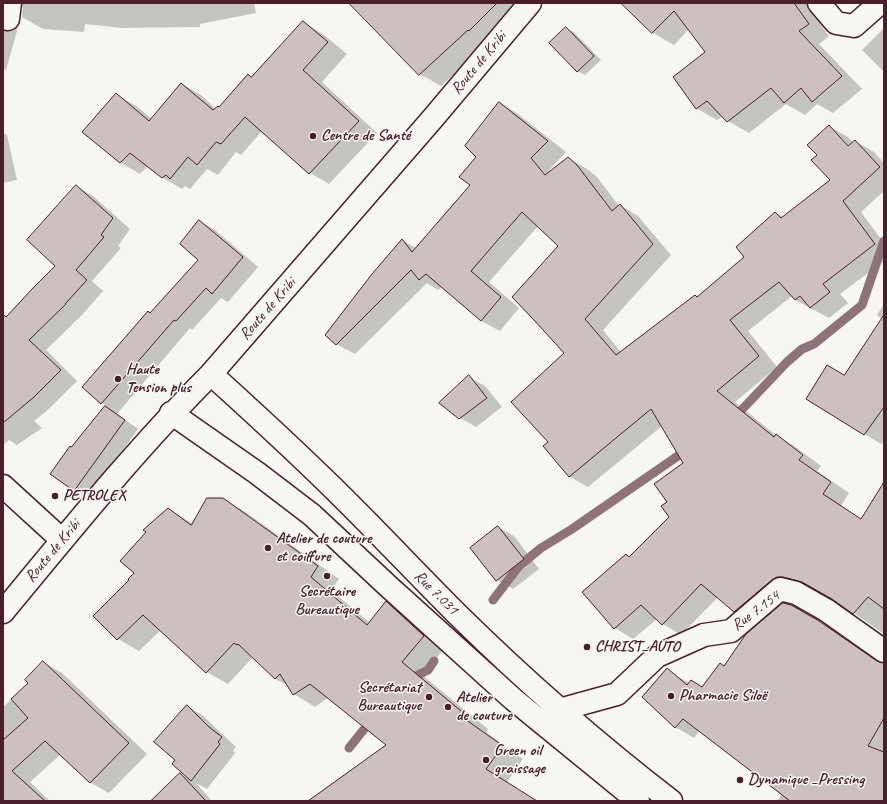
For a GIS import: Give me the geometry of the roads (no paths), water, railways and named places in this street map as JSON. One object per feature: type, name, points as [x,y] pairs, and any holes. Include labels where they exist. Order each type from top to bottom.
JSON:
[{"type":"main road","name":"Route de Kribi","points":[[3,612],[62,540],[171,414],[211,374],[434,117],[530,3]]},
{"type":"main road","points":[[820,3],[836,23],[854,26],[880,3]]},
{"type":"main road","name":"Rue 7.031","points":[[211,374],[282,438],[458,615],[559,710],[624,765],[671,801]]},
{"type":"main road","name":"Rue 7.031","points":[[171,414],[257,473],[312,515],[513,699],[638,801]]},
{"type":"main road","points":[[3,486],[62,540]]},
{"type":"main road","name":"Rue 7.154","points":[[559,710],[617,694],[657,656],[704,634],[731,631],[780,589],[796,593],[826,610],[884,651]]},
{"type":"waterway","points":[[733,419],[787,362],[802,349],[814,344],[862,305],[884,241]]},
{"type":"waterway","points":[[493,600],[519,566],[541,548],[572,529],[688,449]]},
{"type":"waterway","points":[[406,681],[428,670],[434,661]]},
{"type":"waterway","points":[[349,748],[373,718]]},
{"type":"place","name":"Centre de Santé","points":[[313,136]]},
{"type":"place","name":"Haute Tension plus","points":[[118,379]]},
{"type":"place","name":"PETROLEX","points":[[55,496]]},
{"type":"place","name":"Atelier de couture et coiffure","points":[[268,548]]},
{"type":"place","name":"Secrétaire Bureautique","points":[[327,576]]},
{"type":"place","name":"CHRIST_AUTO","points":[[587,647]]},
{"type":"place","name":"Pharmacie Siloë","points":[[671,696]]},
{"type":"place","name":"Secrétariat Bureautique","points":[[429,697]]},
{"type":"place","name":"Atelier de couture","points":[[448,707]]},
{"type":"place","name":"Green oil graissage","points":[[486,760]]},
{"type":"place","name":"Dynamique _Pressing","points":[[740,780]]}]
